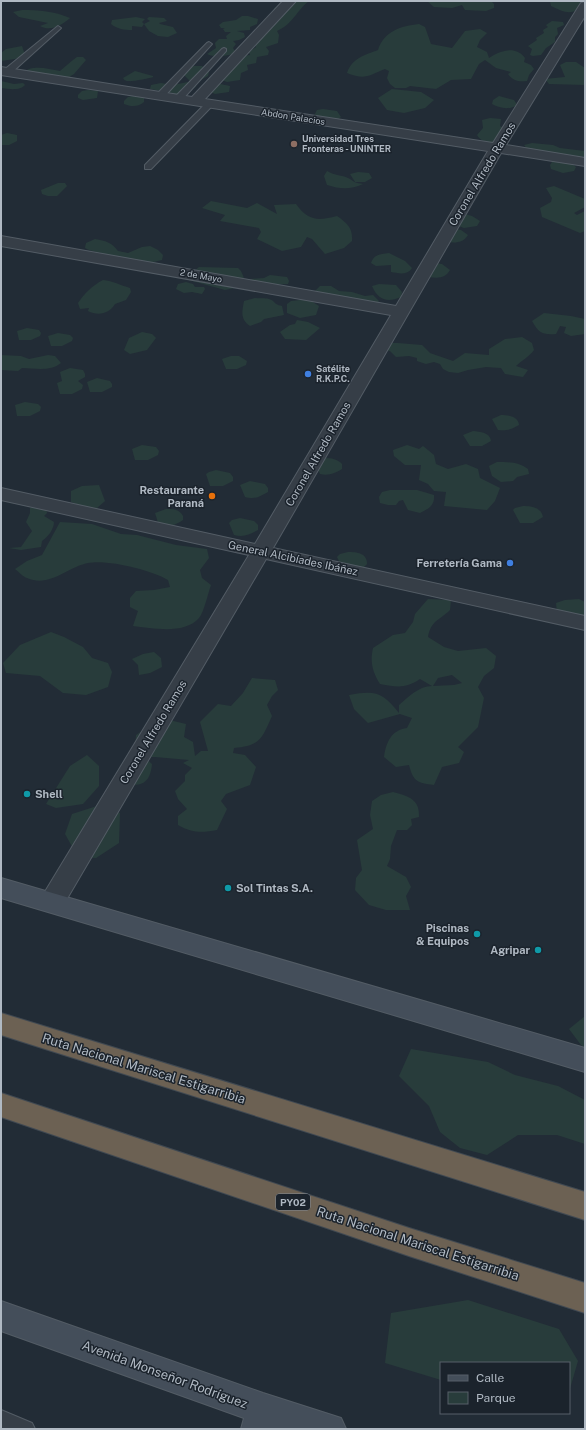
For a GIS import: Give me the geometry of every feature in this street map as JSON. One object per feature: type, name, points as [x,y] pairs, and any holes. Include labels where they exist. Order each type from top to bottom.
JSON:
[{"type":"highway","name":"Ruta Nacional Mariscal Estigarribia","points":[[1,1024],[585,1206]]},
{"type":"highway","name":"Ruta Nacional Mariscal Estigarribia","points":[[1,1105],[410,1242],[585,1298]]},
{"type":"street","points":[[196,101],[290,1]]},
{"type":"street","name":"Coronel Alfredo Ramos","points":[[52,902],[261,551],[497,148],[580,24],[585,6]]},
{"type":"street","name":"Abdon Palacios","points":[[4,72],[585,162]]},
{"type":"street","name":"2 de Mayo","points":[[1,241],[401,312]]},
{"type":"street","name":"General Alcibíades Ibáñez","points":[[1,494],[585,623]]},
{"type":"street","points":[[1,888],[585,1060]]},
{"type":"street","name":"Avenida Monseñor Rodríguez","points":[[1,1316],[260,1419],[330,1429]]},
{"type":"lane","points":[[4,72],[58,28]]},
{"type":"lane","points":[[160,96],[209,44]]},
{"type":"lane","points":[[178,99],[224,50]]},
{"type":"lane","points":[[148,167],[210,104]]},
{"type":"lane","points":[[1,1419],[26,1429]]},
{"type":"green space","points":[[291,1],[309,1],[287,25],[277,31],[279,35],[278,43],[266,47],[269,51],[268,55],[257,57],[256,63],[247,65],[248,70],[241,73],[240,80],[227,82],[222,80],[237,63],[239,63],[238,60],[241,56],[250,55],[249,52],[256,47],[255,43],[266,25],[264,19],[276,14],[274,8]]},
{"type":"green space","points":[[427,1],[491,1],[494,4],[494,8],[486,11],[465,10],[462,5],[452,8],[434,7]]},
{"type":"green space","points":[[550,1],[585,1],[585,4],[572,12],[565,12],[551,6]]},
{"type":"green space","points":[[22,10],[46,11],[70,18],[56,27],[44,28],[40,26],[48,23],[19,17],[13,12]]},
{"type":"green space","points":[[242,16],[258,19],[257,24],[250,27],[250,30],[237,31],[244,33],[245,37],[233,41],[236,44],[233,48],[236,53],[221,56],[207,54],[216,48],[215,43],[219,39],[227,39],[226,36],[231,32],[225,32],[223,29],[225,28],[221,28],[219,25],[223,22],[236,20]]},
{"type":"green space","points":[[136,17],[145,19],[142,22],[144,24],[142,27],[132,26],[132,30],[126,30],[111,24],[112,20]]},
{"type":"green space","points":[[149,17],[164,18],[167,21],[159,23],[173,27],[177,33],[168,37],[158,36],[149,31],[144,24],[150,21],[147,19]]},
{"type":"green space","points":[[552,21],[563,22],[564,25],[557,28],[558,34],[555,37],[555,42],[546,48],[541,55],[530,55],[532,49],[528,46],[544,33],[543,30],[548,27],[546,25]]},
{"type":"green space","points":[[419,24],[425,27],[431,44],[452,48],[465,31],[480,29],[487,33],[480,40],[477,47],[487,52],[489,58],[503,51],[512,50],[521,54],[525,58],[524,62],[531,65],[534,69],[529,75],[527,81],[519,81],[514,80],[508,74],[511,72],[496,68],[485,60],[479,64],[471,79],[451,80],[436,89],[410,86],[406,88],[395,88],[390,84],[387,78],[389,71],[385,69],[362,77],[347,73],[349,68],[356,60],[378,50],[384,38],[389,34],[406,26]]},
{"type":"green space","points":[[22,46],[25,55],[15,59],[1,61],[1,53],[6,49]]},
{"type":"green space","points":[[77,57],[83,57],[86,60],[74,74],[66,79],[23,73],[27,70],[35,68],[60,71]]},
{"type":"green space","points":[[566,62],[576,62],[585,68],[585,85],[549,84],[545,79],[565,77],[560,65]]},
{"type":"green space","points":[[202,66],[209,72],[208,76],[199,81],[190,81],[184,75],[189,67]]},
{"type":"green space","points":[[135,71],[153,77],[141,80],[125,81],[123,78]]},
{"type":"green space","points":[[1,81],[14,84],[23,83],[25,85],[17,89],[1,88]]},
{"type":"green space","points":[[188,82],[194,83],[196,87],[176,95],[173,93],[150,89],[151,85],[161,83],[173,85]]},
{"type":"green space","points":[[220,84],[230,86],[229,92],[215,94],[211,92],[214,86]]},
{"type":"green space","points":[[392,89],[421,92],[434,100],[425,108],[404,113],[387,110],[378,98]]},
{"type":"green space","points":[[82,91],[98,91],[97,98],[83,100],[78,98],[78,95]]},
{"type":"green space","points":[[499,96],[514,100],[516,106],[504,108],[492,104],[493,100]]},
{"type":"green space","points":[[128,97],[144,97],[144,102],[135,106],[124,104],[124,101]]},
{"type":"green space","points":[[323,109],[337,111],[341,117],[337,120],[314,116],[317,110]]},
{"type":"green space","points":[[490,118],[501,119],[500,126],[508,131],[494,143],[486,142],[477,135],[483,128],[482,120]]},
{"type":"green space","points":[[7,133],[17,135],[17,141],[9,145],[1,145],[1,135]]},
{"type":"green space","points":[[532,143],[585,151],[585,157],[528,150],[524,145]]},
{"type":"green space","points":[[562,160],[569,162],[576,167],[574,171],[563,173],[551,169],[550,165],[552,162]]},
{"type":"green space","points":[[327,171],[363,184],[345,188],[327,185],[324,176]]},
{"type":"green space","points":[[358,172],[369,173],[372,178],[365,182],[355,182],[350,174]]},
{"type":"green space","points":[[58,183],[65,183],[67,186],[57,196],[42,194],[41,190]]},
{"type":"green space","points":[[554,186],[585,199],[585,207],[574,213],[577,215],[585,211],[585,231],[580,233],[542,217],[540,208],[551,202],[552,198],[546,188]]},
{"type":"green space","points":[[211,201],[247,208],[257,203],[277,214],[274,205],[296,204],[300,210],[309,217],[324,219],[337,216],[349,226],[352,241],[344,248],[325,254],[312,239],[307,237],[301,247],[282,251],[257,239],[261,232],[259,228],[220,221],[225,215],[202,208]]},
{"type":"green space","points":[[465,214],[480,221],[477,226],[464,228],[453,224]]},
{"type":"green space","points":[[453,228],[461,230],[468,235],[464,240],[459,242],[447,242]]},
{"type":"green space","points":[[95,239],[108,242],[118,251],[128,253],[142,247],[150,246],[158,250],[163,255],[162,260],[149,263],[108,257],[85,248],[86,243]]},
{"type":"green space","points":[[389,253],[405,261],[412,268],[410,271],[405,273],[391,272],[391,265],[376,266],[371,263],[376,256]]},
{"type":"green space","points":[[435,263],[442,264],[450,270],[446,275],[438,278],[428,277]]},
{"type":"green space","points":[[199,267],[238,268],[244,278],[240,281],[239,287],[225,290],[185,279]]},
{"type":"green space","points":[[270,275],[287,277],[289,281],[288,284],[261,285],[251,283],[250,279],[264,278]]},
{"type":"green space","points":[[103,280],[130,288],[131,292],[126,300],[115,304],[110,310],[103,313],[92,313],[88,311],[89,308],[80,309],[78,303],[80,300],[92,287]]},
{"type":"green space","points":[[186,282],[193,284],[195,287],[204,287],[205,289],[202,294],[192,292],[184,293],[176,289],[178,284]]},
{"type":"green space","points":[[379,284],[396,285],[402,292],[401,297],[387,300],[380,297],[374,291],[372,286]]},
{"type":"green space","points":[[320,286],[331,286],[339,291],[352,292],[365,296],[373,295],[379,301],[376,305],[319,295],[315,291]]},
{"type":"green space","points":[[255,298],[269,299],[282,306],[284,315],[264,319],[261,322],[250,326],[243,318],[243,305],[244,301]]},
{"type":"green space","points":[[308,299],[319,306],[316,315],[300,318],[287,313],[287,304],[291,301]]},
{"type":"green space","points":[[544,313],[585,319],[585,334],[571,336],[564,333],[566,327],[560,326],[556,334],[547,334],[539,331],[532,321]]},
{"type":"green space","points":[[297,320],[308,322],[320,328],[306,340],[285,339],[280,332],[290,325],[295,324]]},
{"type":"green space","points":[[27,328],[39,330],[41,333],[40,336],[31,340],[19,340],[17,331]]},
{"type":"green space","points":[[142,332],[152,334],[156,338],[147,350],[130,354],[124,350],[129,338]]},
{"type":"green space","points":[[58,333],[70,335],[73,338],[72,341],[62,346],[51,346],[48,336]]},
{"type":"green space","points":[[522,337],[532,343],[534,350],[516,366],[528,370],[523,377],[505,374],[501,368],[486,367],[458,373],[449,372],[443,369],[440,364],[434,362],[426,364],[417,361],[417,358],[409,356],[396,357],[390,351],[379,349],[383,343],[422,345],[430,353],[453,361],[465,353],[489,355],[489,349],[505,339]]},
{"type":"green space","points":[[1,355],[21,356],[29,359],[48,355],[55,356],[61,363],[47,369],[22,368],[18,371],[1,370]]},
{"type":"green space","points":[[231,356],[239,356],[247,361],[246,365],[237,369],[226,369],[222,359]]},
{"type":"green space","points":[[70,368],[83,370],[85,377],[78,381],[83,385],[82,389],[72,394],[60,394],[57,383],[62,381],[60,372]]},
{"type":"green space","points":[[97,378],[110,381],[112,387],[102,392],[90,392],[87,382]]},
{"type":"green space","points":[[25,402],[38,404],[41,407],[40,411],[30,416],[17,416],[15,405]]},
{"type":"green space","points":[[501,415],[515,418],[519,425],[510,429],[498,430],[492,419]]},
{"type":"green space","points":[[473,431],[487,434],[491,441],[482,446],[470,446],[463,435]]},
{"type":"green space","points":[[142,445],[156,447],[159,451],[158,455],[148,460],[135,460],[132,449]]},
{"type":"green space","points":[[407,445],[419,449],[423,446],[434,455],[436,464],[448,469],[466,464],[478,469],[480,478],[500,488],[495,501],[487,510],[444,506],[446,492],[434,491],[428,484],[419,480],[421,465],[405,465],[394,456],[393,450]]},
{"type":"green space","points":[[324,458],[338,461],[342,464],[342,469],[332,474],[320,474],[317,467]]},
{"type":"green space","points":[[497,462],[510,462],[521,465],[528,469],[529,474],[517,477],[513,481],[501,482],[492,476],[489,466]]},
{"type":"green space","points":[[216,470],[230,473],[233,477],[233,481],[223,486],[210,486],[206,474]]},
{"type":"green space","points":[[250,481],[265,484],[268,488],[268,492],[255,498],[245,497],[240,485]]},
{"type":"green space","points":[[99,485],[105,501],[97,508],[85,507],[71,502],[71,491],[82,486]]},
{"type":"green space","points":[[390,490],[417,490],[434,495],[434,499],[428,508],[420,513],[408,510],[403,500],[399,501],[396,505],[380,503],[379,497],[382,492]]},
{"type":"green space","points":[[37,506],[46,508],[47,513],[44,516],[54,522],[50,533],[42,541],[41,547],[21,550],[9,548],[21,547],[32,531],[26,522],[30,513],[30,508]]},
{"type":"green space","points":[[523,506],[538,509],[543,517],[533,523],[520,523],[513,510]]},
{"type":"green space","points":[[166,509],[174,509],[178,511],[183,516],[183,520],[172,526],[159,526],[155,513]]},
{"type":"green space","points":[[240,518],[254,521],[258,525],[258,530],[244,536],[234,535],[229,523],[232,520]]},
{"type":"green space","points":[[60,522],[92,524],[121,534],[137,535],[176,545],[207,549],[209,558],[200,570],[202,578],[211,585],[199,618],[185,627],[177,629],[159,629],[133,626],[138,611],[130,607],[130,598],[136,591],[170,587],[168,580],[161,576],[129,566],[96,562],[80,565],[51,579],[35,580],[24,577],[15,569],[27,561],[42,555]]},
{"type":"green space","points":[[348,552],[363,555],[367,560],[367,564],[363,568],[340,563],[337,557],[340,554]]},
{"type":"green space","points":[[428,599],[451,600],[450,610],[433,624],[429,631],[428,637],[444,647],[458,651],[486,648],[496,656],[494,668],[484,676],[478,687],[484,698],[478,727],[458,747],[464,752],[459,763],[442,767],[434,785],[420,782],[414,778],[409,765],[396,767],[384,757],[390,738],[397,731],[407,728],[412,718],[400,714],[368,723],[354,709],[349,695],[366,693],[378,694],[388,701],[399,713],[399,705],[410,695],[427,686],[432,686],[420,679],[405,686],[380,684],[372,666],[373,648],[393,635],[405,633],[413,622],[415,614]],"holes":[[[452,675],[462,683],[454,685],[433,686],[438,678]]]},
{"type":"green space","points":[[579,599],[585,602],[585,616],[579,622],[557,613],[556,603],[565,600]]},
{"type":"green space","points":[[51,632],[83,647],[92,658],[108,663],[112,672],[108,687],[86,695],[63,693],[40,676],[6,673],[3,663],[20,645]]},
{"type":"green space","points":[[154,652],[161,658],[162,667],[150,673],[139,675],[138,665],[132,659],[143,654]]},
{"type":"green space","points":[[252,678],[275,680],[278,690],[272,696],[267,705],[272,716],[263,735],[255,743],[234,748],[233,753],[245,755],[256,767],[250,785],[226,794],[221,801],[227,809],[217,830],[197,832],[188,830],[178,825],[178,816],[187,809],[178,799],[175,791],[185,781],[185,775],[192,768],[183,763],[189,760],[144,757],[152,764],[147,780],[143,783],[134,785],[121,785],[135,749],[136,735],[161,718],[186,724],[184,737],[193,742],[195,756],[201,751],[208,751],[200,722],[218,704],[231,706],[243,693]]},
{"type":"green space","points":[[87,755],[99,766],[99,786],[83,804],[56,808],[46,804],[70,766]]},
{"type":"green space","points":[[393,792],[412,799],[419,811],[419,817],[411,819],[412,825],[407,830],[397,830],[391,846],[390,859],[387,866],[406,877],[411,887],[406,896],[410,910],[386,910],[369,905],[355,890],[356,878],[362,870],[357,840],[373,829],[370,815],[372,801],[381,795]]},
{"type":"green space","points":[[100,805],[120,813],[119,843],[96,858],[78,857],[65,834],[72,814]]},
{"type":"green space","points":[[585,1016],[585,1048],[569,1029]]},
{"type":"green space","points":[[411,1049],[488,1062],[515,1075],[558,1086],[585,1100],[585,1144],[557,1135],[518,1135],[487,1155],[460,1148],[440,1132],[429,1106],[399,1076]]},
{"type":"green space","points":[[468,1300],[559,1329],[578,1361],[570,1389],[570,1362],[440,1362],[440,1380],[385,1363],[391,1313]]},
{"type":"place","name":"Universidad Tres Fronteras - UNINTER","points":[[294,144]]},
{"type":"place","name":"Satélite R.K.P.C.","points":[[308,374]]},
{"type":"place","name":"Restaurante Paraná","points":[[212,496]]},
{"type":"place","name":"Ferretería Gama","points":[[510,563]]},
{"type":"place","name":"Shell","points":[[27,794]]},
{"type":"place","name":"Sol Tintas S.A.","points":[[228,888]]},
{"type":"place","name":"Piscinas & Equipos","points":[[477,934]]},
{"type":"place","name":"Agripar","points":[[538,950]]}]
